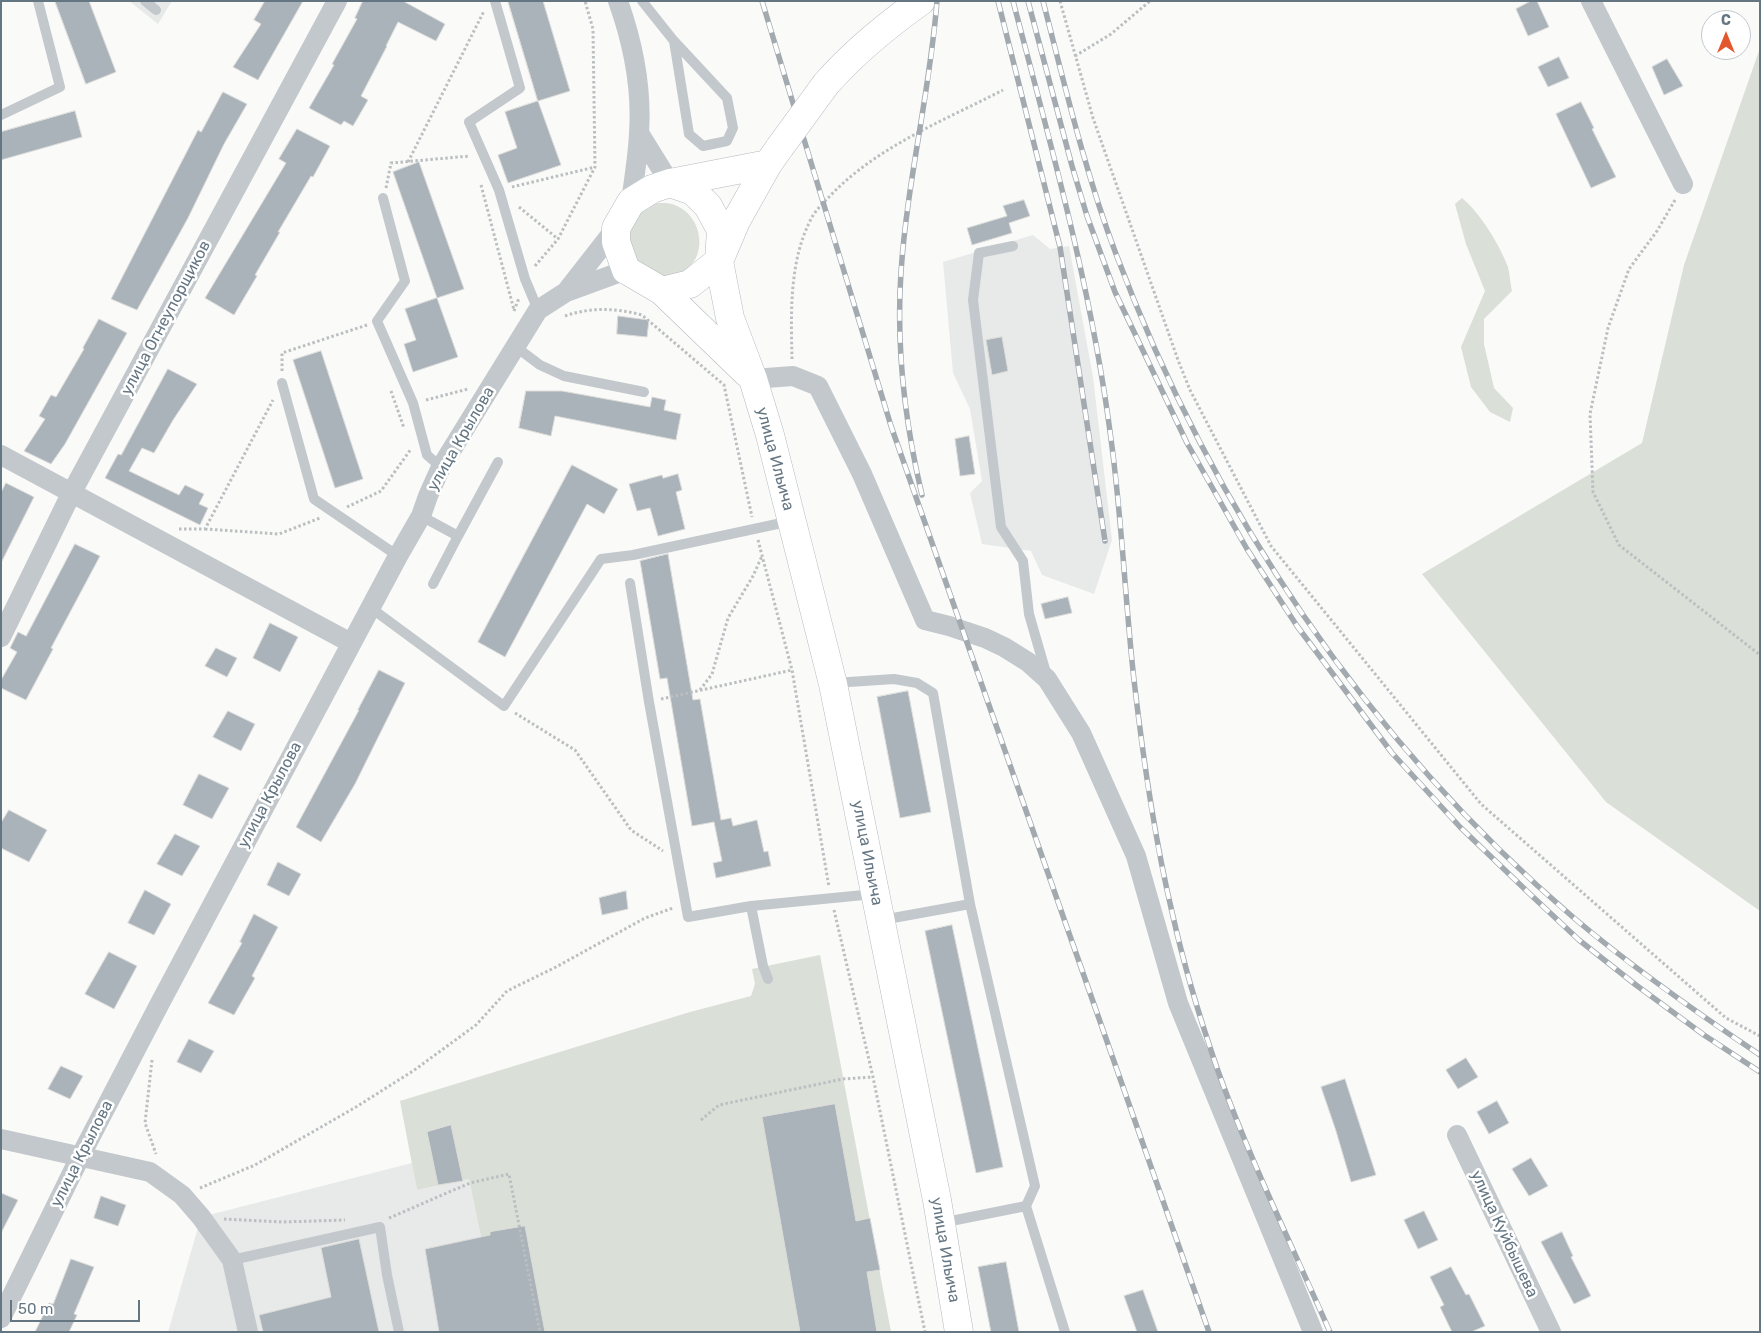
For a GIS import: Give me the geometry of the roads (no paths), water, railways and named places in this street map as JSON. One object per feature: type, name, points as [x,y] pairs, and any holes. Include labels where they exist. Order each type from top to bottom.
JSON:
[{"type":"street","name":"улица Огнеупорщиков","points":[[1,637],[71,494],[337,1]]},
{"type":"street","points":[[566,292],[616,228],[631,202],[639,133],[639,110],[633,57],[618,1]]},
{"type":"street","points":[[616,228],[616,242],[626,270],[662,291],[690,284],[719,261],[736,220],[774,156],[826,84],[856,52],[921,1]]},
{"type":"street","points":[[1591,1],[1684,184]]},
{"type":"street","points":[[639,133],[670,183],[693,191],[708,206],[721,230],[719,261]]},
{"type":"street","points":[[631,202],[652,189],[670,183],[774,156]]},
{"type":"street","name":"улица Ильича","points":[[719,261],[730,318],[753,379],[770,436],[834,684],[941,1223],[959,1332]]},
{"type":"street","points":[[566,292],[626,270]]},
{"type":"street","name":"улица Ильича","points":[[662,291],[753,379]]},
{"type":"street","name":"улица Крылова","points":[[1,1318],[80,1157],[159,1005],[351,643],[421,516],[441,467],[538,310],[566,292]]},
{"type":"street","points":[[753,379],[793,376],[818,386],[862,474],[925,620],[992,641],[1028,662],[1047,679],[1081,733],[1136,856],[1178,1003],[1313,1332]]},
{"type":"street","points":[[1,455],[351,643]]},
{"type":"street","name":"улица Куйбышева","points":[[1458,1135],[1551,1332]]},
{"type":"street","points":[[1,1140],[150,1172],[182,1195],[201,1217],[232,1260],[248,1332]]},
{"type":"lane","points":[[1,115],[60,87],[38,1]]},
{"type":"lane","points":[[145,1],[156,10]]},
{"type":"lane","points":[[495,1],[520,88],[469,122],[499,190],[525,279],[538,310]]},
{"type":"lane","points":[[642,1],[674,41],[727,98],[733,128],[727,142],[703,146],[689,134],[674,41]]},
{"type":"lane","points":[[383,198],[405,281],[376,321],[413,403],[428,455],[441,467]]},
{"type":"lane","points":[[1013,246],[979,253],[973,300],[1001,527],[1023,561],[1029,614],[1047,679]]},
{"type":"lane","points":[[516,347],[540,365],[564,376],[644,392]]},
{"type":"lane","points":[[282,383],[314,499],[398,556]]},
{"type":"lane","points":[[433,584],[498,462]]},
{"type":"lane","points":[[421,516],[458,536]]},
{"type":"lane","points":[[371,608],[504,706],[601,559],[633,555],[791,521]]},
{"type":"lane","points":[[630,583],[649,702],[688,917],[751,906],[875,894]]},
{"type":"lane","points":[[834,684],[894,680],[917,683],[933,693],[970,904],[1035,1186],[1026,1206],[1065,1332]]},
{"type":"lane","points":[[881,920],[970,904]]},
{"type":"lane","points":[[751,906],[763,966],[768,979]]},
{"type":"lane","points":[[941,1223],[1026,1206]]},
{"type":"lane","points":[[232,1260],[380,1227],[387,1275],[399,1332]]},
{"type":"railway","points":[[762,1],[891,426],[1209,1332]]},
{"type":"railway","points":[[922,495],[911,440],[903,384],[900,300],[908,204],[934,35],[937,1]]},
{"type":"railway","points":[[998,1],[1060,247],[1105,541]]},
{"type":"railway","points":[[1013,1],[1082,273],[1103,383],[1115,469],[1141,738],[1154,826],[1177,932],[1199,1012],[1230,1104],[1257,1170],[1330,1332]]},
{"type":"railway","points":[[1028,1],[1072,166],[1087,216],[1115,292],[1187,443],[1247,549],[1297,626],[1392,753],[1460,827],[1579,940],[1704,1035],[1760,1072]]},
{"type":"railway","points":[[1043,1],[1076,129],[1105,223],[1155,348],[1199,440],[1249,529],[1303,615],[1363,697],[1429,775],[1499,849],[1574,918],[1619,954],[1689,1006],[1760,1055]]}]
